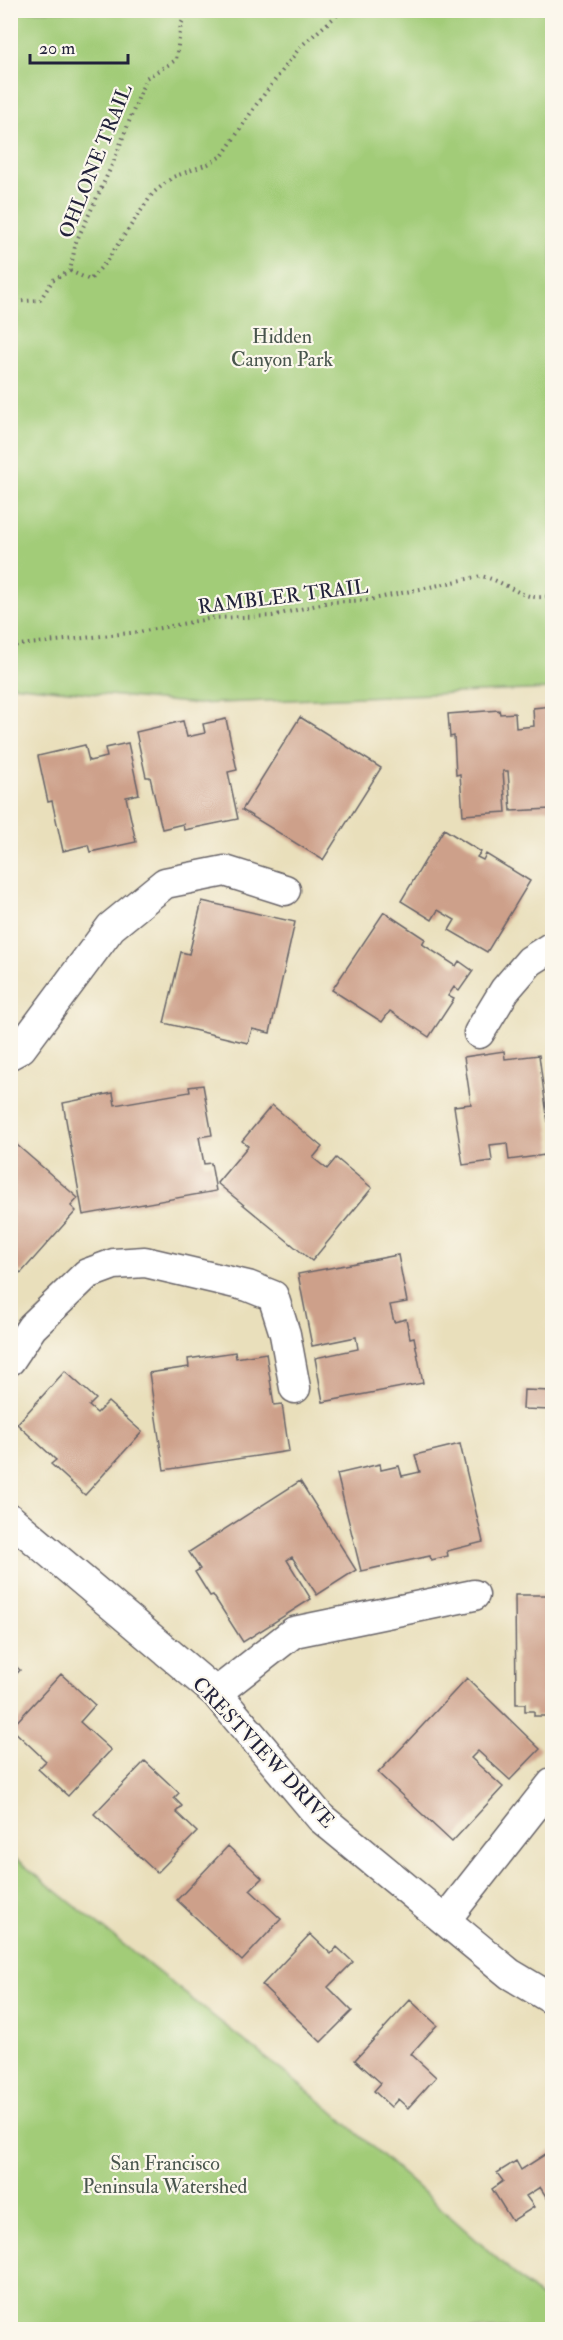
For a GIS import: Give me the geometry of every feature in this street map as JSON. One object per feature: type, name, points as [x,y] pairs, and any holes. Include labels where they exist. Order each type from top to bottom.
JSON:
[{"type":"street","points":[[10,1054],[21,1048],[111,927],[165,883],[225,871],[285,890]]},
{"type":"street","points":[[479,1033],[505,990],[530,961],[552,947]]},
{"type":"street","points":[[10,1360],[32,1327],[87,1274],[114,1264],[145,1262],[248,1286],[273,1296],[285,1334],[295,1388]]},
{"type":"street","name":"CRESTVIEW DRIVE","points":[[10,1519],[216,1694],[321,1818],[510,1974],[552,1999]]},
{"type":"street","points":[[216,1694],[294,1632],[474,1595]]},
{"type":"street","points":[[445,1920],[552,1784]]},
{"type":"path","name":"OHLONE TRAIL","points":[[70,271],[76,242],[113,163],[146,78],[176,60],[181,24],[189,10]]},
{"type":"path","points":[[10,302],[40,300],[53,280],[70,271],[90,280],[106,262],[153,193],[173,177],[208,164],[223,154],[256,105],[302,46],[343,10]]},
{"type":"path","name":"RAMBLER TRAIL","points":[[10,646],[139,632],[213,618],[272,616],[329,602],[369,600],[481,576],[497,579],[532,598],[552,595]]},
{"type":"green space","name":"Hidden Canyon Park","points":[[10,11],[552,11],[552,689],[197,704],[11,685]]},
{"type":"green space","name":"San Francisco Peninsula Watershed","points":[[11,1855],[330,2109],[549,2305],[552,2310],[552,2329],[11,2329]]},
{"type":"building","points":[[552,706],[551,809],[511,811],[508,771],[503,771],[506,812],[463,815],[460,774],[456,775],[454,736],[450,737],[448,714],[499,710],[500,714],[515,713],[516,728],[534,726],[533,708]]},
{"type":"building","points":[[300,717],[381,768],[323,860],[242,810]]},
{"type":"building","points":[[226,719],[237,770],[228,772],[238,819],[184,830],[183,824],[162,829],[150,777],[146,777],[136,732],[183,721],[187,737],[205,733],[203,724]]},
{"type":"building","points":[[128,743],[139,794],[126,797],[136,842],[90,852],[88,845],[63,851],[52,801],[48,802],[38,756],[85,745],[89,761],[107,757],[105,748]]},
{"type":"building","points":[[444,829],[481,852],[477,857],[483,860],[486,854],[530,881],[487,952],[449,930],[455,920],[438,910],[432,920],[401,901]]},
{"type":"building","points":[[202,901],[295,922],[270,1033],[252,1029],[248,1043],[164,1023],[181,952],[189,954]]},
{"type":"building","points":[[384,912],[425,939],[422,944],[456,966],[459,961],[473,971],[459,991],[454,987],[448,996],[454,999],[429,1037],[390,1011],[382,1022],[332,990]]},
{"type":"building","points":[[504,1051],[505,1059],[539,1055],[552,1154],[509,1160],[507,1143],[490,1145],[492,1161],[463,1165],[454,1106],[471,1104],[464,1057]]},
{"type":"building","points":[[203,1085],[212,1135],[199,1137],[204,1164],[211,1163],[216,1191],[83,1215],[63,1103],[113,1093],[115,1105],[190,1092],[189,1087]]},
{"type":"building","points":[[272,1105],[322,1147],[313,1158],[327,1169],[336,1158],[372,1188],[312,1261],[217,1183],[248,1146],[242,1141]]},
{"type":"building","points":[[10,1139],[78,1198],[71,1206],[76,1211],[21,1273],[10,1263]]},
{"type":"building","points":[[398,1255],[407,1302],[390,1305],[394,1322],[406,1319],[410,1338],[414,1337],[423,1383],[323,1402],[315,1358],[358,1349],[356,1337],[312,1346],[298,1274]]},
{"type":"building","points":[[235,1352],[236,1358],[266,1353],[274,1405],[282,1404],[289,1451],[164,1470],[149,1373],[189,1367],[188,1359]]},
{"type":"building","points":[[65,1371],[96,1399],[89,1406],[97,1413],[108,1402],[142,1432],[85,1495],[51,1464],[56,1460],[17,1424]]},
{"type":"building","points":[[524,1390],[552,1391],[552,1410],[523,1409]]},
{"type":"building","points":[[460,1444],[483,1542],[447,1551],[448,1556],[431,1560],[430,1556],[361,1571],[337,1474],[380,1464],[381,1470],[399,1466],[402,1476],[420,1472],[415,1455]]},
{"type":"building","points":[[300,1481],[356,1570],[317,1595],[292,1557],[287,1560],[311,1599],[243,1642],[213,1595],[210,1596],[195,1572],[200,1569],[189,1552]]},
{"type":"building","points":[[515,1595],[552,1595],[552,1716],[534,1716],[534,1711],[525,1711],[525,1704],[516,1704]]},
{"type":"building","points":[[10,1661],[20,1670],[10,1681]]},
{"type":"building","points":[[61,1674],[95,1705],[80,1722],[111,1750],[68,1796],[38,1769],[46,1761],[11,1728]]},
{"type":"building","points":[[467,1678],[540,1749],[510,1780],[478,1751],[471,1758],[503,1787],[452,1842],[378,1773]]},
{"type":"building","points":[[145,1761],[179,1793],[174,1798],[182,1806],[176,1812],[197,1832],[157,1873],[94,1814]]},
{"type":"building","points":[[228,1846],[262,1878],[250,1890],[281,1919],[242,1961],[177,1900]]},
{"type":"building","points":[[310,1934],[331,1954],[337,1947],[353,1962],[328,1987],[352,2011],[321,2042],[262,1985]]},
{"type":"building","points":[[410,2000],[437,2025],[411,2054],[436,2077],[408,2108],[398,2099],[391,2107],[374,2091],[381,2083],[355,2060]]},
{"type":"building","points":[[552,2150],[552,2206],[540,2187],[526,2196],[534,2207],[512,2221],[492,2189],[503,2181],[497,2173],[516,2161],[521,2170]]}]
